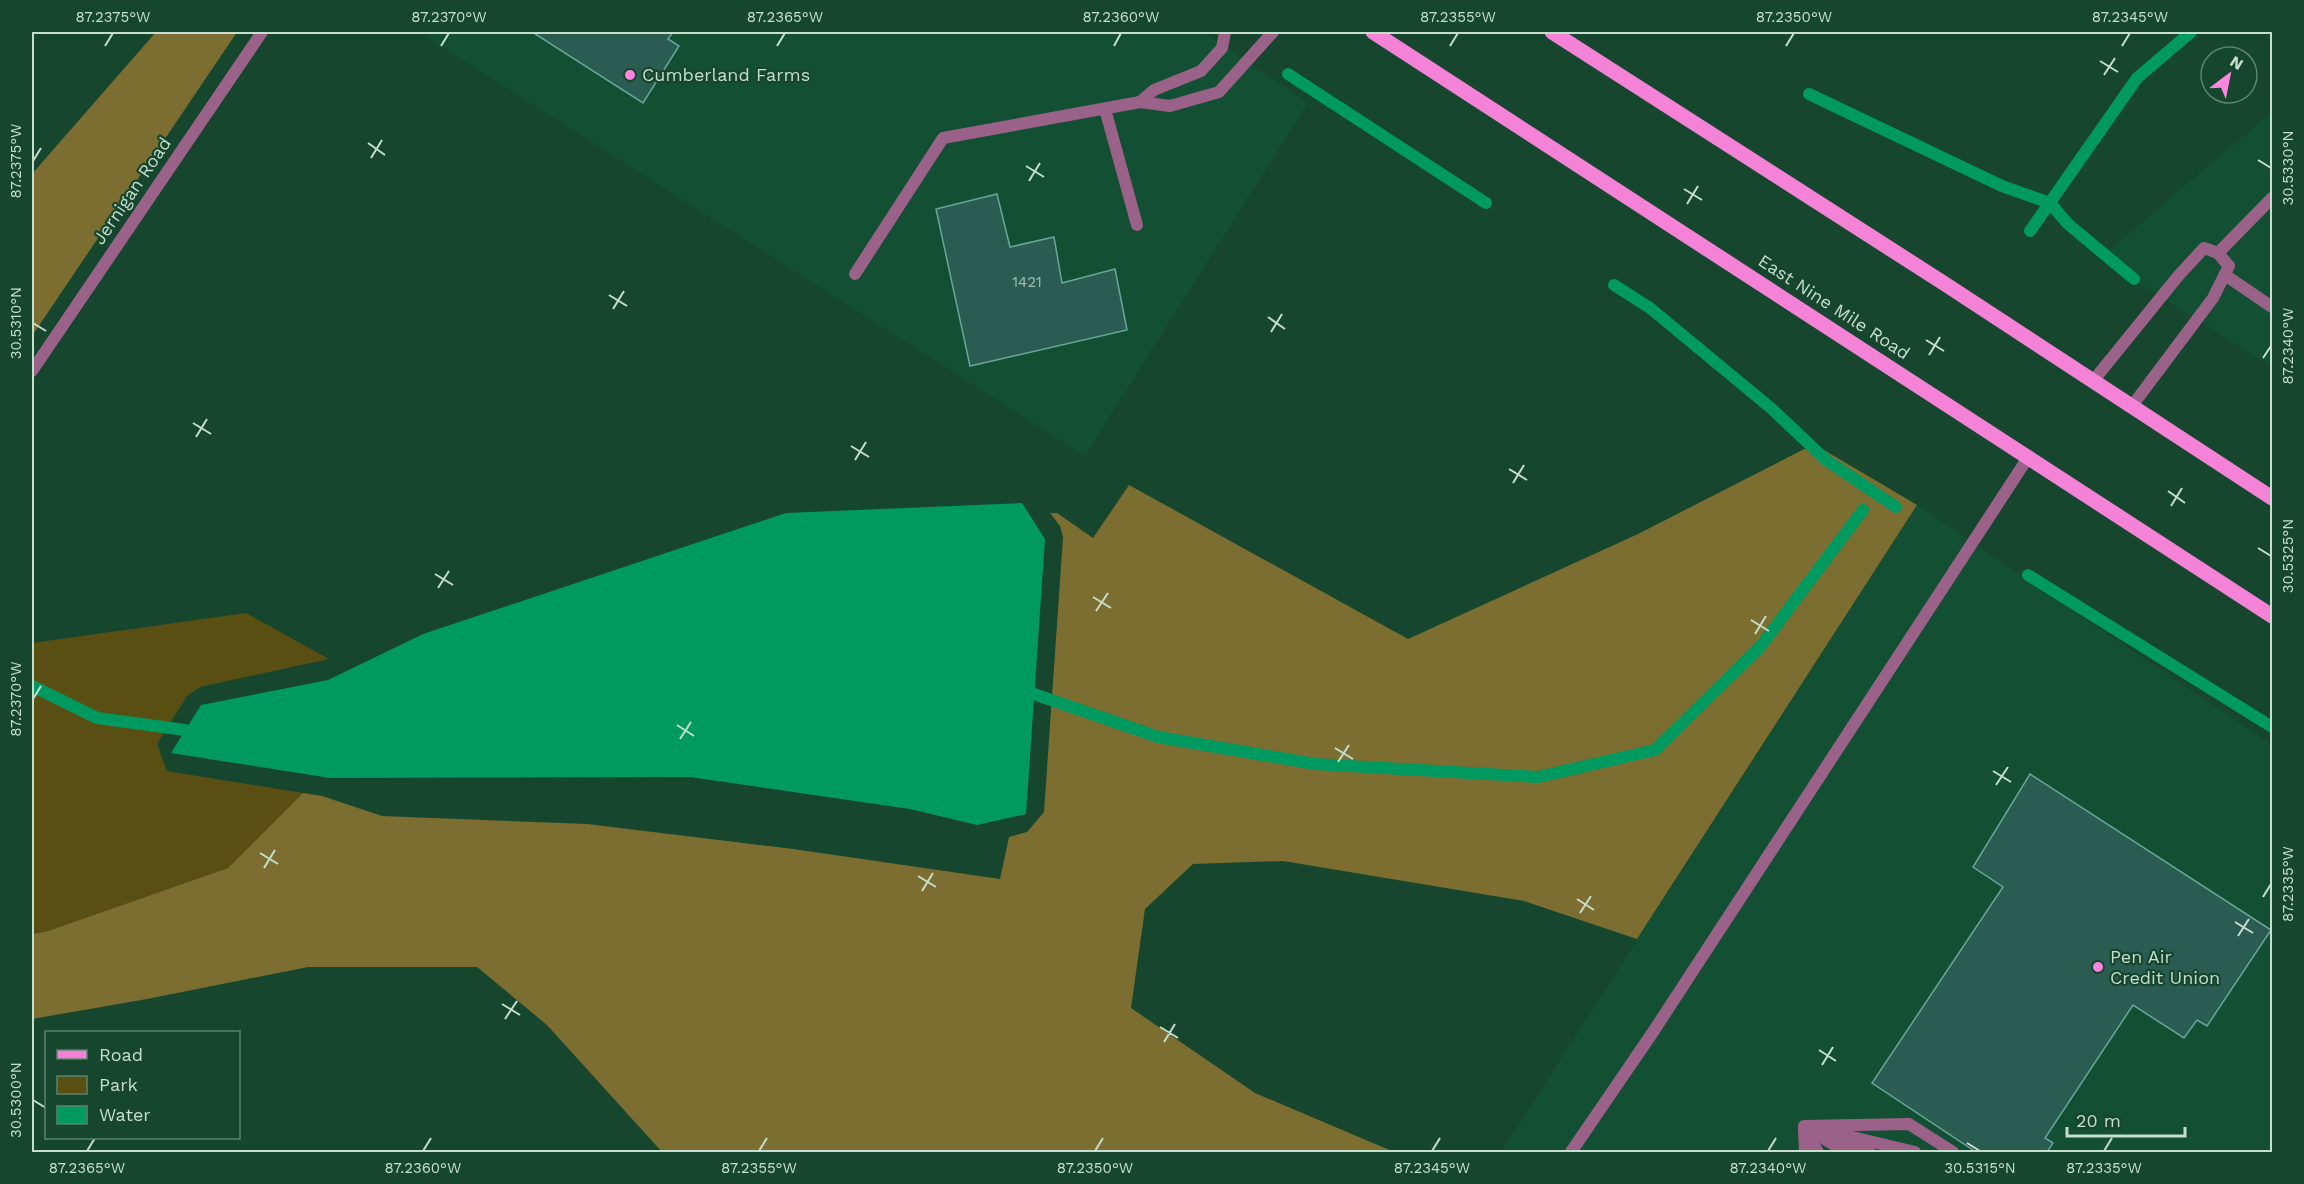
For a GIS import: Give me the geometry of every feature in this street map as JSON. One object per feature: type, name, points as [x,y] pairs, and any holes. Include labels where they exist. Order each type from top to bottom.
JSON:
[{"type":"main road","name":"East Nine Mile Road","points":[[1373,32],[2272,616]]},
{"type":"main road","points":[[1552,32],[2272,498]]},
{"type":"street","name":"Jernigan Road","points":[[32,371],[262,32]]},
{"type":"street","points":[[1140,102],[1154,90],[1201,72],[1222,48],[1225,32]]},
{"type":"street","points":[[855,274],[944,138],[1140,102],[1170,106],[1219,92],[1273,32]]},
{"type":"street","points":[[1105,109],[1137,225]]},
{"type":"street","points":[[2218,253],[2272,198]]},
{"type":"street","points":[[2093,381],[2179,275],[2204,248],[2218,253],[2229,266],[2214,298],[2132,406]]},
{"type":"street","points":[[2225,275],[2272,307]]},
{"type":"street","points":[[1571,1152],[1653,1032],[2029,456]]},
{"type":"street","points":[[1804,1126],[1909,1124],[1953,1152]]},
{"type":"street","points":[[1804,1126],[1805,1152]]},
{"type":"street","points":[[1804,1126],[1812,1152]]},
{"type":"street","points":[[1804,1126],[1818,1152]]},
{"type":"street","points":[[1804,1126],[1831,1152]]},
{"type":"street","points":[[1804,1126],[1845,1152]]},
{"type":"street","points":[[1804,1126],[1870,1152]]},
{"type":"street","points":[[1804,1126],[1915,1152]]},
{"type":"shaded area","points":[[156,32],[237,32],[32,336],[32,174]]},
{"type":"shaded area","points":[[419,32],[1204,32],[1308,103],[1085,456]]},
{"type":"shaded area","points":[[2272,112],[2272,367],[2100,258]]},
{"type":"shaded area","points":[[1814,444],[1917,505],[1637,939],[1524,901],[1283,861],[1193,864],[1145,909],[1131,1008],[1255,1093],[1394,1152],[662,1152],[547,1025],[477,967],[308,967],[32,1019],[32,934],[48,931],[228,868],[303,793],[322,796],[382,816],[587,824],[793,849],[1000,879],[1009,837],[1027,832],[1044,812],[1063,537],[1060,526],[1050,513],[1057,513],[1093,538],[1129,485],[1408,639],[1638,534]]},
{"type":"shaded area","points":[[1917,505],[2272,745],[2272,1152],[1501,1152]]},
{"type":"green space","points":[[246,613],[329,659],[200,687],[187,696],[157,744],[167,771],[303,793],[228,868],[48,931],[32,934],[32,643]]},
{"type":"water","points":[[1022,503],[1045,539],[1026,814],[977,825],[910,809],[690,777],[330,778],[171,753],[201,705],[328,680],[423,634],[786,513]]},
{"type":"building","name":"Cumberland Farms","points":[[532,32],[673,32],[668,39],[679,46],[643,103]]},
{"type":"building","points":[[997,194],[1010,247],[1054,237],[1062,283],[1115,269],[1127,330],[970,366],[936,209]]},
{"type":"building","name":"Pen Air Credit Union","points":[[2030,774],[2271,930],[2207,1026],[2197,1020],[2184,1038],[2133,1005],[2045,1138],[2053,1143],[2047,1152],[1976,1152],[1872,1083],[2003,887],[1973,867]]},
{"type":"waterway","points":[[2030,231],[2137,78],[2191,32]]},
{"type":"waterway","points":[[1288,74],[1486,203]]},
{"type":"waterway","points":[[1809,94],[2002,186],[2050,203],[2068,224],[2134,279]]},
{"type":"waterway","points":[[1614,285],[1650,308],[1772,409],[1826,460],[1896,507]]},
{"type":"waterway","points":[[1034,694],[1158,737],[1315,764],[1538,777],[1655,750],[1760,647],[1863,510]]},
{"type":"waterway","points":[[2028,575],[2272,727]]},
{"type":"waterway","points":[[32,686],[97,718],[185,730]]},
{"type":"place","name":"Cumberland Farms","points":[[630,75]]},
{"type":"place","name":"Pen Air Credit Union","points":[[2098,967]]}]
